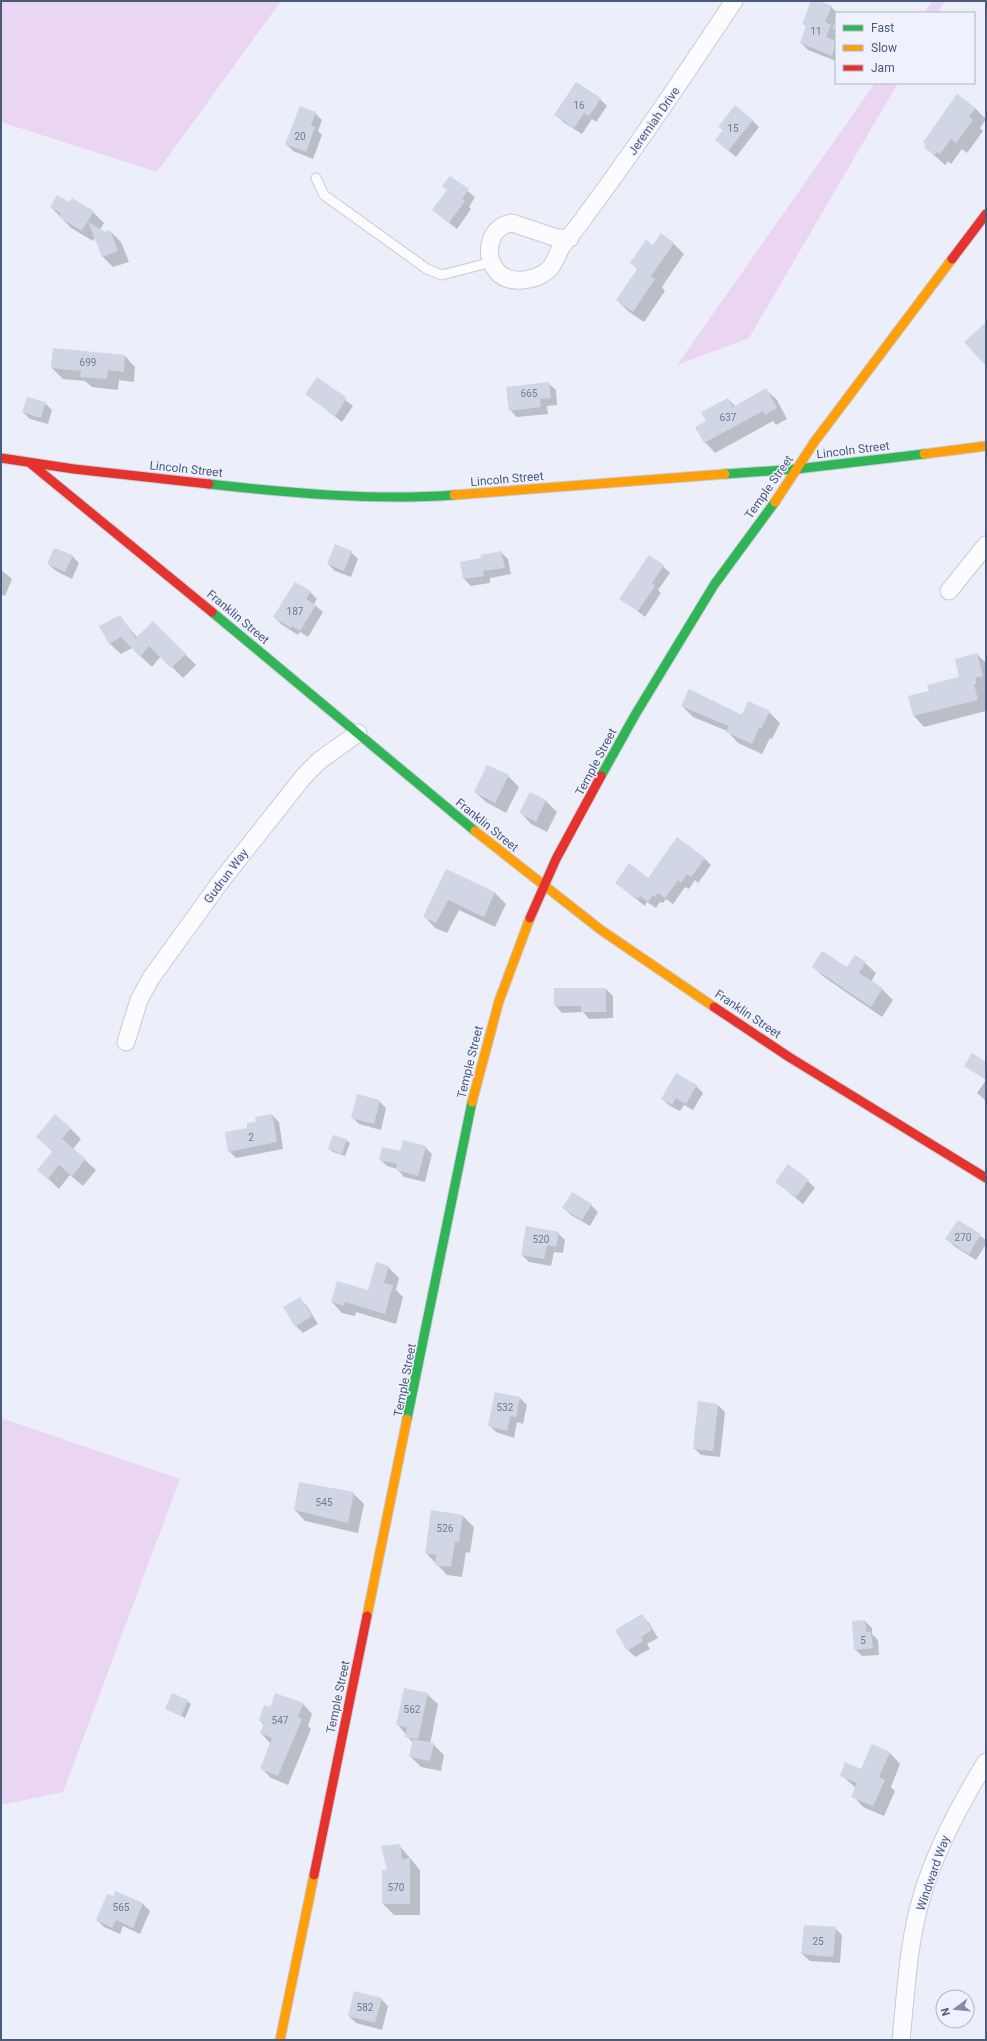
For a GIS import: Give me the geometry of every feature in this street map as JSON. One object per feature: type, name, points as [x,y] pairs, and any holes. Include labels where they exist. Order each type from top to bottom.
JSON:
[{"type":"main road","name":"Temple Street","points":[[280,2040],[403,1450],[472,1103],[499,1001],[543,886],[635,715],[694,615],[816,442],[986,214]]},
{"type":"main road","name":"Lincoln Street","points":[[30,463],[239,487],[326,494],[390,497],[462,495],[797,469],[986,446]]},
{"type":"main road","name":"Franklin Street","points":[[1,458],[30,463],[151,561],[543,886],[601,930],[790,1057],[986,1178]]},
{"type":"street","name":"Jeremiah Drive","points":[[492,262],[496,271],[503,276],[521,280],[531,279],[549,269],[562,246],[570,238],[677,87],[734,1]]},
{"type":"street","points":[[492,262],[490,251],[491,241],[504,223],[512,222],[557,238],[570,238]]},
{"type":"street","points":[[948,591],[986,545]]},
{"type":"street","name":"Gudrun Way","points":[[126,1042],[139,1000],[151,978],[221,881],[304,776],[319,761],[358,733]]},
{"type":"street","name":"Windward Way","points":[[901,2040],[913,1935],[922,1896],[935,1860],[951,1824],[986,1762]]},
{"type":"lane","points":[[316,178],[324,195],[427,269],[442,275],[492,262]]},
{"type":"shaded area","points":[[1,1],[281,1],[157,172],[1,122]]},
{"type":"shaded area","points":[[932,1],[945,1],[939,12],[925,12]]},
{"type":"shaded area","points":[[874,84],[897,84],[749,338],[677,365]]},
{"type":"shaded area","points":[[1,1418],[180,1479],[63,1792],[1,1805]]},
{"type":"building","points":[[811,1],[819,1],[832,6],[825,22],[831,25],[826,37],[835,41],[832,56],[800,43],[806,26],[802,24]]},
{"type":"building","points":[[576,82],[601,98],[589,116],[584,113],[574,128],[554,115]]},
{"type":"building","points":[[957,94],[976,108],[969,117],[973,120],[956,143],[951,139],[940,154],[937,152],[934,155],[924,147],[926,144],[923,142]]},
{"type":"building","points":[[735,105],[753,120],[728,151],[715,140],[723,130],[718,127]]},
{"type":"building","points":[[300,106],[316,112],[311,125],[315,127],[306,152],[285,144]]},
{"type":"building","points":[[450,176],[469,189],[462,199],[465,201],[449,223],[432,210],[447,190],[442,186]]},
{"type":"building","points":[[57,195],[69,202],[72,198],[94,211],[82,231],[59,217],[61,213],[50,207]]},
{"type":"building","points":[[88,222],[105,232],[110,230],[118,251],[102,257]]},
{"type":"building","points":[[661,233],[674,243],[651,276],[655,279],[633,312],[616,300],[638,268],[630,263],[646,240],[653,245]]},
{"type":"building","points":[[986,322],[986,366],[964,342]]},
{"type":"building","points":[[53,348],[125,355],[124,372],[108,370],[107,379],[80,377],[81,371],[51,368]]},
{"type":"building","points":[[317,377],[347,398],[335,416],[305,394]]},
{"type":"building","points":[[549,382],[551,398],[540,399],[541,407],[509,411],[506,387]]},
{"type":"building","points":[[766,388],[777,408],[765,415],[763,411],[704,443],[695,427],[706,421],[701,412],[728,398],[733,407]]},
{"type":"building","points":[[27,397],[46,402],[41,418],[22,412]]},
{"type":"building","points":[[335,544],[352,551],[344,571],[327,564]]},
{"type":"building","points":[[54,548],[73,555],[65,572],[47,564]]},
{"type":"building","points":[[501,551],[505,568],[483,571],[484,576],[463,579],[460,562],[481,558],[480,555]]},
{"type":"building","points":[[649,555],[664,565],[652,583],[655,586],[638,611],[619,599]]},
{"type":"building","points":[[295,582],[311,591],[306,599],[316,605],[300,631],[292,626],[291,628],[273,617]]},
{"type":"building","points":[[120,615],[136,638],[153,621],[186,654],[171,668],[149,646],[140,657],[121,637],[109,644],[99,626]]},
{"type":"building","points":[[977,653],[983,676],[975,678],[977,684],[974,684],[978,700],[913,716],[908,696],[929,691],[927,685],[959,677],[955,659]]},
{"type":"building","points":[[689,689],[742,715],[748,701],[770,711],[761,729],[759,728],[752,744],[726,732],[728,726],[681,706]]},
{"type":"building","points":[[487,765],[509,775],[495,803],[474,792]]},
{"type":"building","points":[[530,792],[546,800],[536,822],[519,813]]},
{"type":"building","points":[[677,837],[705,858],[691,877],[687,874],[681,883],[678,880],[665,898],[658,893],[655,897],[653,895],[648,902],[640,896],[638,899],[615,883],[629,863],[648,878]]},
{"type":"building","points":[[446,869],[495,892],[484,917],[448,900],[436,923],[423,917]]},
{"type":"building","points":[[822,951],[847,967],[855,955],[866,962],[859,973],[883,988],[871,1007],[812,967]]},
{"type":"building","points":[[554,988],[606,988],[606,1012],[581,1012],[581,1006],[554,1006]]},
{"type":"building","points":[[972,1053],[986,1062],[986,1080],[964,1066]]},
{"type":"building","points":[[676,1073],[697,1085],[686,1104],[676,1098],[672,1105],[661,1099]]},
{"type":"building","points":[[357,1094],[380,1100],[374,1124],[351,1118]]},
{"type":"building","points":[[55,1114],[71,1128],[62,1139],[86,1159],[72,1176],[59,1165],[48,1179],[37,1170],[53,1151],[36,1137]]},
{"type":"building","points":[[272,1114],[277,1142],[228,1152],[225,1132],[247,1128],[247,1123],[256,1122],[255,1117]]},
{"type":"building","points":[[333,1135],[347,1139],[342,1154],[328,1149]]},
{"type":"building","points":[[403,1140],[426,1146],[418,1176],[396,1170],[397,1164],[379,1160],[382,1147],[400,1151]]},
{"type":"building","points":[[788,1164],[809,1180],[796,1197],[775,1182]]},
{"type":"building","points":[[572,1192],[592,1204],[582,1220],[562,1208]]},
{"type":"building","points":[[958,1220],[981,1234],[969,1254],[945,1239]]},
{"type":"building","points":[[526,1226],[559,1232],[556,1247],[547,1245],[544,1259],[521,1255]]},
{"type":"building","points":[[376,1262],[389,1266],[384,1283],[393,1285],[385,1314],[345,1302],[344,1306],[331,1302],[337,1281],[368,1290]]},
{"type":"building","points":[[300,1297],[312,1316],[295,1327],[283,1307]]},
{"type":"building","points":[[495,1392],[520,1397],[516,1417],[510,1416],[507,1431],[488,1426]]},
{"type":"building","points":[[698,1401],[718,1404],[713,1451],[693,1449]]},
{"type":"building","points":[[299,1482],[354,1492],[348,1523],[294,1510]]},
{"type":"building","points":[[431,1510],[463,1515],[459,1542],[455,1542],[451,1567],[435,1565],[436,1555],[425,1553]]},
{"type":"building","points":[[642,1614],[652,1630],[641,1637],[643,1641],[627,1651],[615,1630]]},
{"type":"building","points":[[865,1620],[866,1632],[871,1632],[873,1648],[854,1650],[852,1621]]},
{"type":"building","points":[[404,1688],[428,1693],[418,1739],[405,1737],[407,1727],[396,1725]]},
{"type":"building","points":[[172,1693],[188,1700],[181,1716],[165,1709]]},
{"type":"building","points":[[275,1693],[303,1703],[298,1717],[302,1719],[278,1776],[260,1769],[272,1738],[260,1733],[264,1723],[259,1721],[264,1705],[270,1707]]},
{"type":"building","points":[[413,1739],[434,1743],[430,1761],[409,1757]]},
{"type":"building","points":[[872,1744],[890,1752],[879,1777],[885,1780],[873,1806],[851,1797],[857,1783],[840,1776],[845,1762],[861,1769]]},
{"type":"building","points":[[400,1844],[402,1859],[410,1858],[410,1904],[382,1904],[382,1870],[387,1870],[381,1846]]},
{"type":"building","points":[[115,1891],[143,1903],[133,1928],[116,1920],[112,1928],[96,1920],[107,1894],[113,1896]]},
{"type":"building","points":[[804,1925],[836,1927],[833,1957],[801,1954]]},
{"type":"building","points":[[354,1991],[382,1998],[375,2023],[348,2016]]},
{"type":"traffic: fast","points":[[725,474],[797,469],[924,454]]},
{"type":"traffic: fast","points":[[209,484],[362,497],[424,497],[454,495]]},
{"type":"traffic: fast","points":[[601,776],[635,715],[714,585],[775,502]]},
{"type":"traffic: fast","points":[[212,612],[475,831]]},
{"type":"traffic: fast","points":[[407,1419],[472,1102]]},
{"type":"traffic: slow","points":[[775,502],[815,441],[952,259]]},
{"type":"traffic: slow","points":[[924,454],[986,446]]},
{"type":"traffic: slow","points":[[454,495],[725,474]]},
{"type":"traffic: slow","points":[[475,831],[601,930],[714,1007]]},
{"type":"traffic: slow","points":[[472,1102],[499,1001],[530,918]]},
{"type":"traffic: slow","points":[[367,1616],[407,1419]]},
{"type":"traffic: slow","points":[[280,2040],[314,1875]]},
{"type":"traffic: jam","points":[[952,259],[986,214]]},
{"type":"traffic: jam","points":[[1,458],[74,469],[209,484]]},
{"type":"traffic: jam","points":[[30,463],[212,612]]},
{"type":"traffic: jam","points":[[530,918],[556,859],[601,776]]},
{"type":"traffic: jam","points":[[714,1007],[789,1057],[986,1178]]},
{"type":"traffic: jam","points":[[314,1875],[367,1616]]}]
